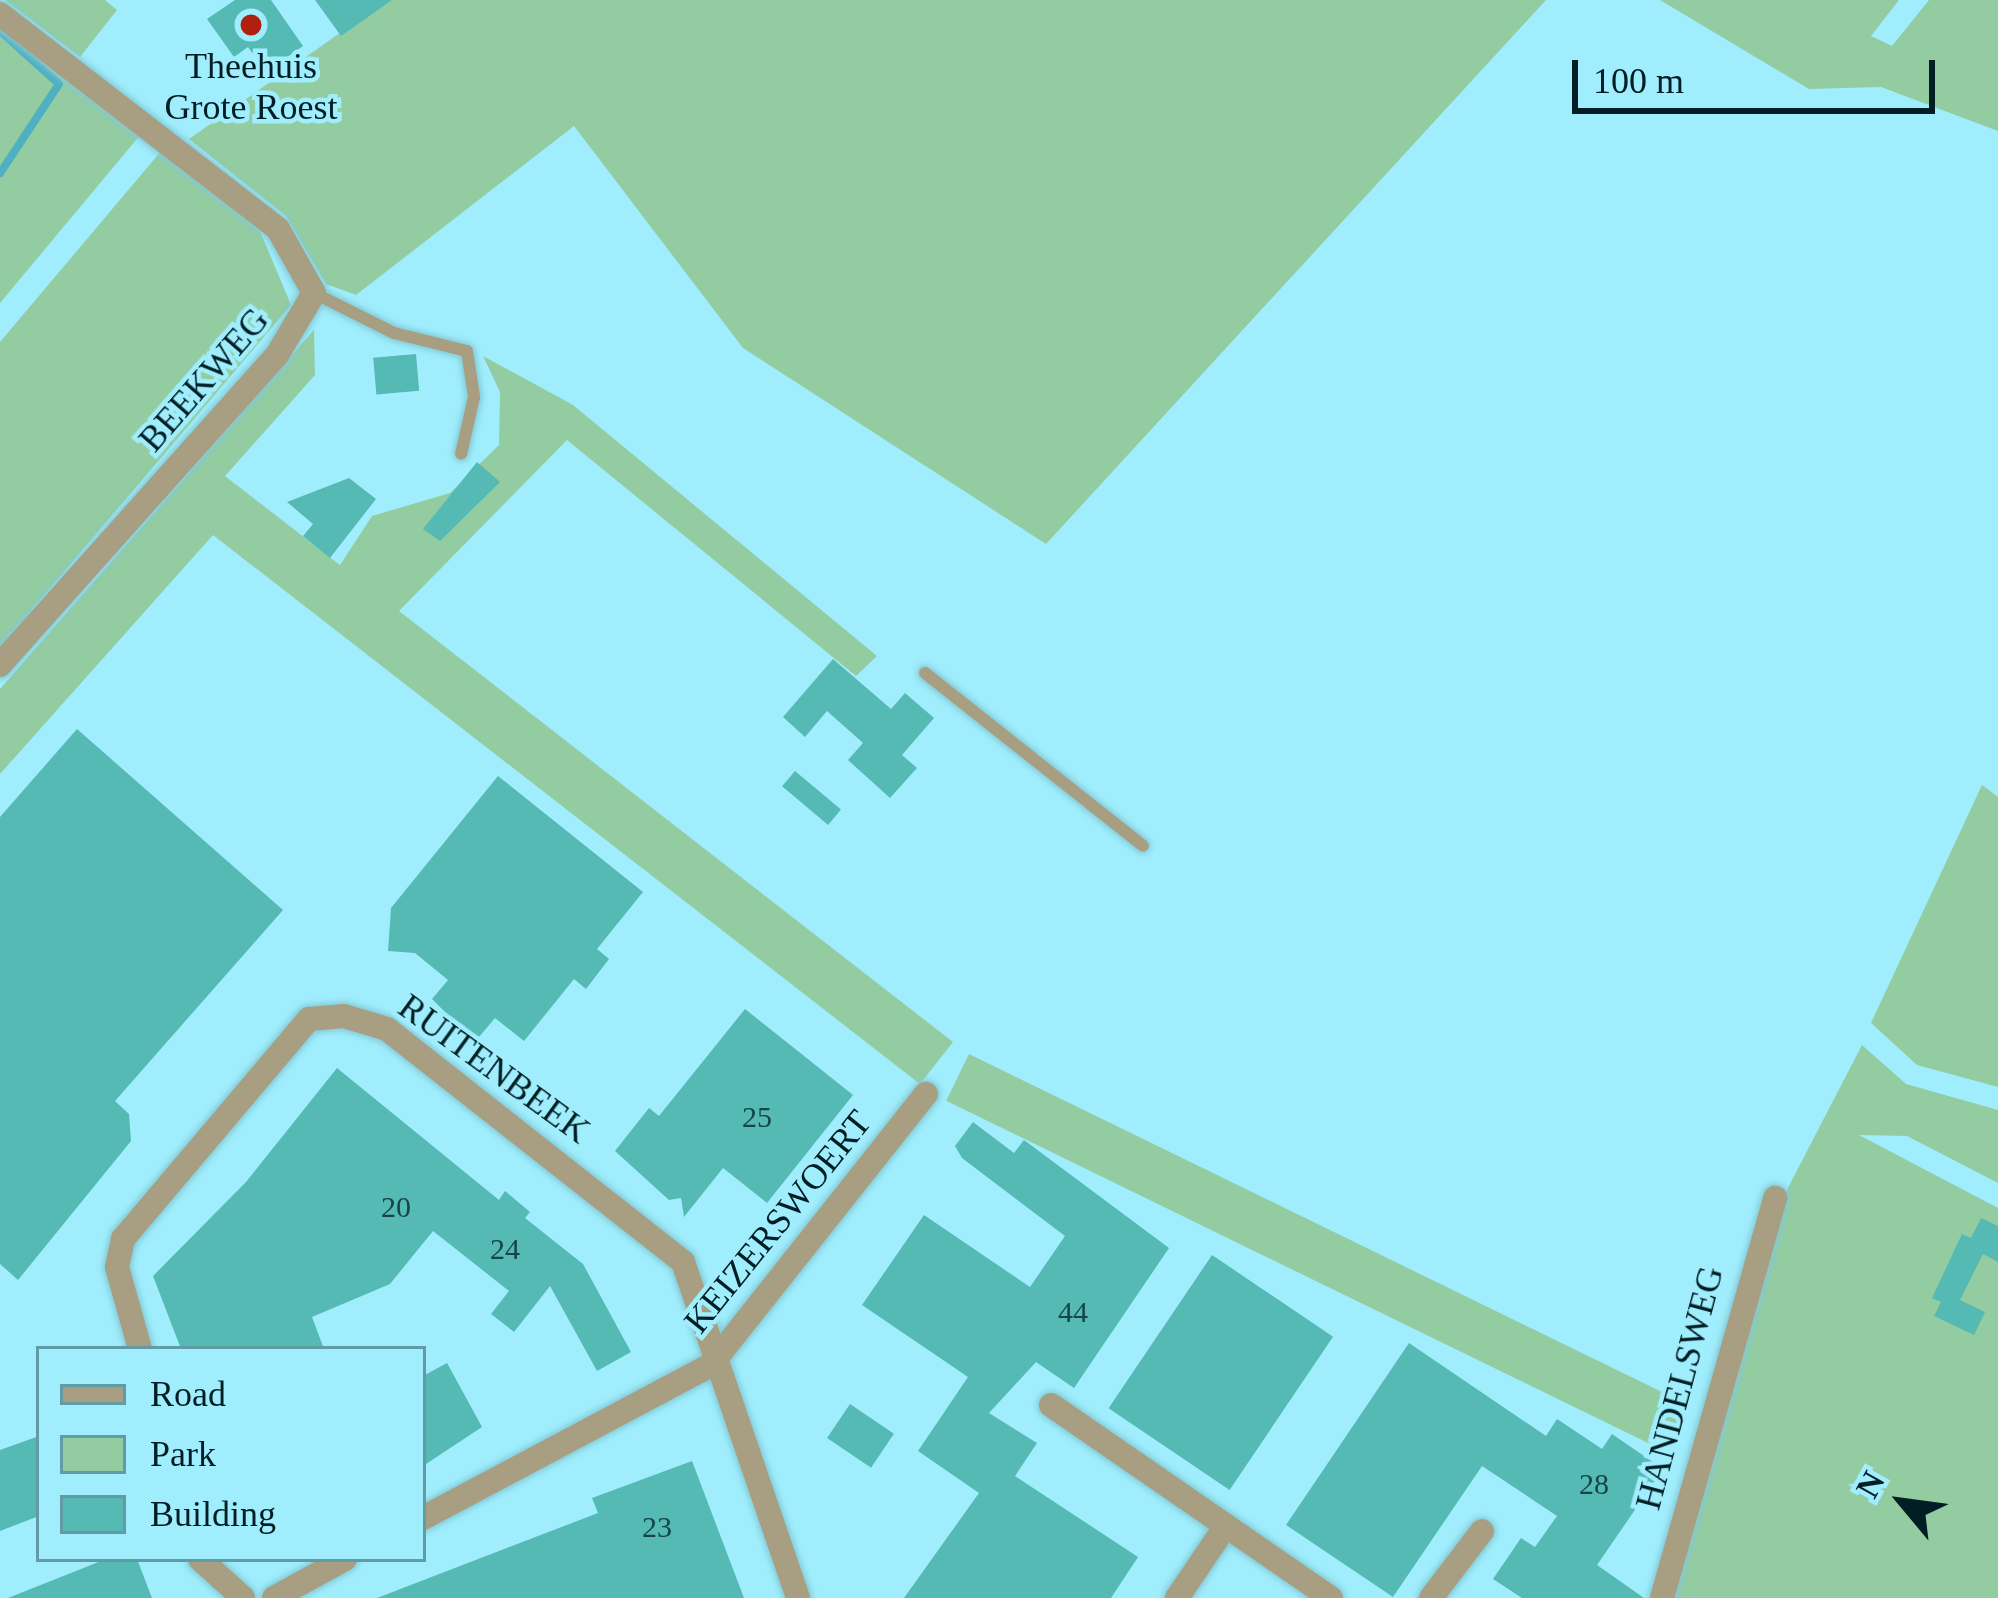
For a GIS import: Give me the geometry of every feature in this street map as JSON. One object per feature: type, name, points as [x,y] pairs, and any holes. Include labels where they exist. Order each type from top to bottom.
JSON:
[{"type":"street","name":"BEEKWEG","points":[[0,14],[278,229],[314,293],[277,355],[0,665]]},
{"type":"street","name":"RUITENBEEK","points":[[139,1346],[117,1267],[123,1239],[309,1019],[344,1016],[387,1029],[655,1233],[700,1292],[711,1365]]},
{"type":"street","name":"KEIZERSWOERT","points":[[426,1516],[711,1365],[926,1094]]},
{"type":"street","name":"HANDELSWEG","points":[[1662,1598],[1775,1198]]},
{"type":"street","points":[[711,1365],[798,1598]]},
{"type":"street","points":[[1051,1405],[1331,1598]]},
{"type":"street","points":[[1177,1598],[1225,1527]]},
{"type":"street","points":[[1431,1598],[1481,1531]]},
{"type":"street","points":[[203,1562],[243,1598]]},
{"type":"street","points":[[274,1598],[340,1562]]},
{"type":"lane","points":[[314,293],[394,333],[467,351],[474,397],[461,454]]},
{"type":"lane","points":[[926,673],[1143,846]]},
{"type":"green space","points":[[5,0],[105,0],[117,10],[80,57]]},
{"type":"green space","points":[[387,0],[1546,0],[1046,544],[743,348],[574,126],[356,295],[326,284],[286,216],[189,139]]},
{"type":"green space","points":[[1660,0],[1899,0],[1871,36],[1892,46],[1929,0],[1998,0],[1998,131],[1881,87],[1809,89]]},
{"type":"green space","points":[[0,31],[141,134],[0,303]]},
{"type":"green space","points":[[162,150],[260,231],[291,305],[0,647],[0,342]]},
{"type":"green space","points":[[314,330],[315,375],[225,476],[340,565],[372,516],[450,493],[499,445],[500,392],[483,356],[573,405],[877,656],[856,676],[567,440],[399,611],[953,1042],[920,1084],[213,535],[0,774],[0,689]]},
{"type":"green space","points":[[1982,785],[1998,797],[1998,1087],[1917,1065],[1871,1023]]},
{"type":"green space","points":[[1862,1045],[1906,1084],[1998,1110],[1998,1183],[1907,1136],[1859,1135],[1998,1208],[1998,1598],[1669,1598],[1778,1207]]},
{"type":"green space","points":[[969,1054],[1690,1406],[1667,1452],[946,1101]]},
{"type":"building","points":[[235,0],[271,0],[303,46],[266,72],[248,47],[234,57],[207,19]]},
{"type":"building","points":[[315,0],[392,0],[341,36]]},
{"type":"building","points":[[416,354],[419,391],[376,395],[373,358]]},
{"type":"building","points":[[477,462],[500,482],[440,541],[423,529]]},
{"type":"building","points":[[349,478],[376,499],[330,558],[303,536],[313,524],[287,502]]},
{"type":"building","points":[[833,659],[891,709],[905,693],[934,718],[902,755],[917,768],[890,798],[848,760],[863,743],[827,711],[805,737],[783,717]]},
{"type":"building","points":[[77,729],[283,910],[115,1101],[129,1114],[131,1141],[18,1280],[0,1264],[0,817]]},
{"type":"building","points":[[795,771],[841,810],[828,825],[782,786]]},
{"type":"building","points":[[498,776],[643,892],[597,949],[609,959],[586,989],[574,979],[524,1041],[495,1018],[479,1037],[462,1029],[432,999],[448,980],[415,953],[388,951],[391,908]]},
{"type":"building","points":[[745,1009],[853,1095],[767,1203],[723,1168],[684,1217],[681,1198],[669,1200],[615,1151],[649,1108],[659,1116]]},
{"type":"building","points":[[337,1068],[499,1200],[505,1191],[530,1212],[525,1218],[583,1264],[631,1352],[597,1371],[550,1286],[514,1332],[491,1314],[509,1291],[433,1231],[390,1284],[312,1317],[323,1346],[180,1346],[153,1276],[246,1182]]},
{"type":"building","points":[[973,1122],[1014,1153],[1024,1140],[1169,1248],[1074,1388],[1036,1362],[989,1413],[1037,1443],[1015,1476],[1138,1557],[1111,1598],[904,1598],[979,1493],[918,1451],[968,1377],[862,1305],[924,1215],[1030,1287],[1065,1236],[962,1158],[955,1146]]},
{"type":"building","points":[[1981,1218],[1998,1226],[1998,1262],[1983,1254],[1960,1300],[1985,1312],[1974,1335],[1934,1316],[1941,1302],[1932,1298],[1962,1234],[1971,1238]]},
{"type":"building","points":[[1212,1255],[1333,1337],[1230,1490],[1109,1408]]},
{"type":"building","points":[[1409,1343],[1546,1436],[1557,1419],[1602,1449],[1612,1434],[1663,1469],[1597,1565],[1644,1598],[1522,1598],[1493,1579],[1521,1538],[1535,1547],[1557,1516],[1482,1466],[1393,1597],[1286,1525]]},
{"type":"building","points":[[447,1363],[482,1427],[426,1464],[426,1374]]},
{"type":"building","points":[[850,1404],[894,1434],[871,1468],[827,1438]]},
{"type":"building","points":[[36,1437],[36,1517],[0,1531],[0,1450]]},
{"type":"building","points":[[692,1461],[744,1598],[377,1598],[598,1513],[592,1498]]},
{"type":"building","points":[[98,1562],[138,1562],[152,1598],[8,1598]]},
{"type":"waterway","points":[[0,31],[59,84],[0,173]]},
{"type":"place","name":"Theehuis Grote Roest","points":[[251,25]]}]
